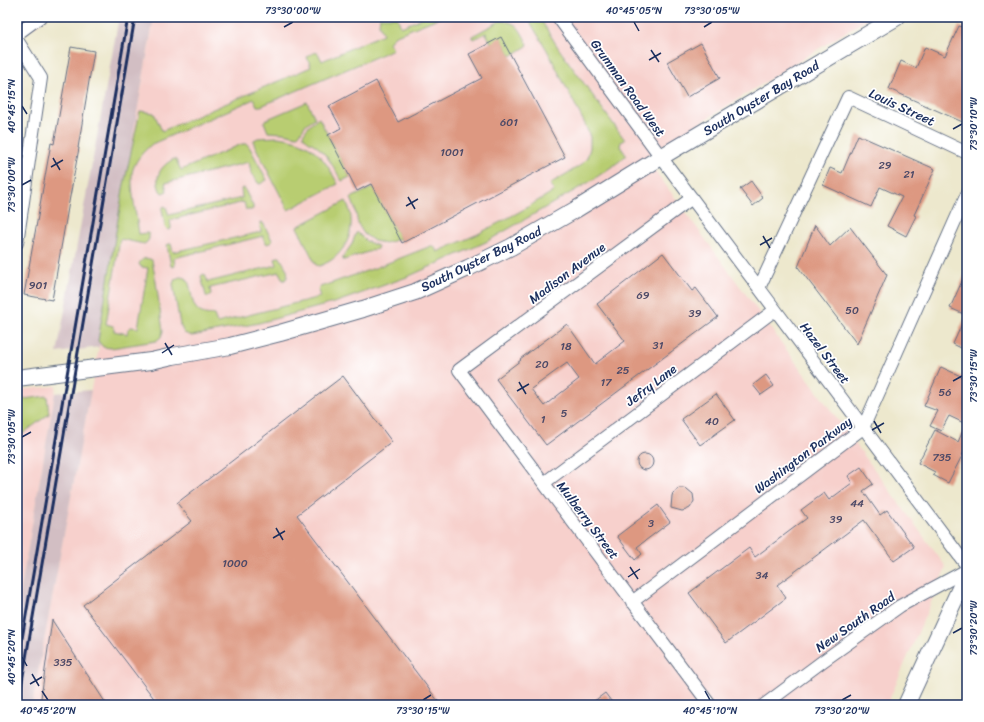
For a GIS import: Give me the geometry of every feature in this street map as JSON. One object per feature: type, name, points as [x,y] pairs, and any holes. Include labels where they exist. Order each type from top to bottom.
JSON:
[{"type":"main road","name":"South Oyster Bay Road","points":[[17,378],[151,361],[230,346],[280,334],[363,309],[422,289],[511,247],[897,17]]},
{"type":"main road","points":[[906,705],[967,571]]},
{"type":"street","points":[[17,34],[40,17]]},
{"type":"street","name":"Grumman Road West","points":[[558,17],[661,157]]},
{"type":"street","points":[[17,40],[41,78],[17,242]]},
{"type":"street","name":"Louis Street","points":[[759,288],[848,97],[967,153]]},
{"type":"street","name":"Hazel Street","points":[[661,157],[967,566]]},
{"type":"street","name":"Washington Parkway","points":[[632,602],[863,428],[967,194]]},
{"type":"street","name":"Madison Avenue","points":[[459,370],[692,198]]},
{"type":"street","name":"Jefry Lane","points":[[544,483],[775,310]]},
{"type":"street","name":"Mulberry Street","points":[[459,370],[710,705]]},
{"type":"street","name":"New South Road","points":[[764,705],[900,606],[967,571]]},
{"type":"shaded area","points":[[17,17],[47,17],[17,40]]},
{"type":"shaded area","points":[[119,17],[154,17],[99,347],[57,353]]},
{"type":"shaded area","points":[[154,17],[870,17],[645,157],[946,567],[887,705],[32,705],[99,347]]},
{"type":"shaded area","points":[[56,386],[55,393],[17,611],[17,390]]},
{"type":"shaded area","points":[[91,390],[32,705],[17,705],[17,611],[55,393]]},
{"type":"green space","points":[[380,17],[397,17],[401,27],[420,19],[419,17],[441,17],[394,36],[389,43],[393,49],[385,53],[261,106],[257,106],[254,99],[152,144],[146,149],[133,169],[132,183],[139,234],[149,234],[149,239],[144,244],[120,239],[106,324],[113,326],[114,331],[127,334],[128,329],[131,327],[138,328],[148,268],[141,267],[139,264],[141,260],[148,259],[152,260],[163,331],[161,337],[156,341],[111,348],[103,347],[98,341],[123,189],[140,111],[154,113],[162,131],[311,67],[307,57],[309,55],[318,53],[322,61],[383,34],[379,24]]},
{"type":"green space","points":[[527,17],[538,17],[541,20],[559,49],[625,140],[621,142],[620,146],[626,155],[620,161],[591,181],[486,242],[407,277],[337,302],[259,323],[192,336],[184,333],[180,325],[173,284],[175,279],[180,277],[186,278],[196,308],[205,314],[214,315],[217,323],[320,297],[318,290],[320,287],[375,268],[431,246],[434,246],[437,252],[478,234],[554,191],[551,183],[578,167],[587,158],[590,148],[590,137],[585,124],[547,50]]},
{"type":"green space","points":[[500,21],[511,23],[518,27],[528,44],[527,46],[511,56],[501,38],[491,43],[486,33],[474,39],[472,38],[472,36]]},
{"type":"green space","points":[[307,102],[315,118],[306,124],[299,135],[268,132],[264,122],[265,120]]},
{"type":"green space","points":[[319,118],[350,177],[342,181],[323,153],[315,145],[306,140],[303,135],[310,125]]},
{"type":"green space","points":[[278,137],[297,141],[311,148],[322,158],[338,184],[288,210],[254,144],[254,140],[258,138]]},
{"type":"green space","points":[[242,144],[247,144],[250,148],[267,180],[260,184],[258,183],[251,172],[249,162],[165,183],[167,191],[162,193],[160,190],[158,176],[164,166],[170,161],[174,159],[176,160],[181,170]]},
{"type":"green space","points":[[373,187],[400,239],[385,243],[374,241],[364,234],[358,224],[355,208],[351,198]]},
{"type":"green space","points":[[242,188],[244,188],[253,209],[246,210],[244,202],[170,220],[171,229],[168,230],[165,227],[162,209],[164,206],[166,207],[169,215],[242,198]]},
{"type":"green space","points":[[346,201],[351,217],[350,234],[347,242],[337,256],[323,265],[316,265],[297,227]]},
{"type":"green space","points":[[260,222],[263,223],[272,242],[267,244],[263,236],[174,258],[175,266],[171,266],[167,245],[169,244],[171,244],[173,252],[261,232]]},
{"type":"green space","points":[[356,233],[358,233],[366,241],[378,246],[377,249],[343,260],[343,257],[352,244]]},
{"type":"green space","points":[[280,257],[286,268],[288,274],[285,280],[283,280],[279,272],[210,288],[211,295],[208,297],[206,296],[201,276],[203,274],[208,282],[277,265],[275,259]]},
{"type":"green space","points":[[47,396],[49,414],[17,438],[17,400]]},
{"type":"building","points":[[959,26],[967,29],[967,124],[889,89],[901,61],[916,68],[925,47],[945,56]]},
{"type":"building","points":[[501,37],[565,157],[402,243],[371,184],[357,191],[328,135],[341,128],[329,106],[376,81],[398,122],[482,78],[469,54]]},
{"type":"building","points":[[701,43],[720,78],[687,97],[667,62]]},
{"type":"building","points":[[71,47],[94,51],[79,148],[52,300],[24,295],[51,143],[54,144]]},
{"type":"building","points":[[858,135],[935,169],[914,215],[916,216],[906,236],[887,226],[902,197],[880,187],[871,207],[823,185],[830,168],[842,173]]},
{"type":"building","points":[[751,181],[763,198],[753,206],[740,189]]},
{"type":"building","points":[[815,225],[830,246],[850,227],[887,275],[857,344],[798,267]]},
{"type":"building","points":[[663,253],[692,291],[696,288],[718,317],[546,445],[496,379],[567,324],[595,364],[625,341],[597,304]],"holes":[[[567,363],[579,379],[544,406],[531,389]]]},
{"type":"building","points":[[967,270],[967,351],[953,344],[966,315],[950,308]]},
{"type":"building","points":[[941,367],[967,379],[967,446],[948,483],[933,475],[935,472],[918,463],[935,430],[958,442],[966,424],[949,416],[941,431],[930,426],[938,411],[924,406]]},
{"type":"building","points":[[766,375],[774,386],[761,395],[753,385]]},
{"type":"building","points":[[343,376],[392,442],[297,515],[441,705],[159,705],[83,605],[192,521],[177,503]]},
{"type":"building","points":[[716,394],[735,420],[700,445],[681,419]]},
{"type":"building","points":[[645,454],[651,456],[653,462],[651,468],[645,470],[639,468],[637,462],[639,456]]},
{"type":"building","points":[[861,467],[873,484],[863,491],[880,515],[887,510],[914,547],[894,561],[864,520],[777,585],[786,598],[726,643],[689,593],[749,548],[755,557],[807,518],[801,510],[824,493],[829,500],[852,483],[848,476]]},
{"type":"building","points":[[679,488],[687,489],[693,494],[694,501],[690,508],[682,511],[671,508],[673,493]]},
{"type":"building","points":[[658,505],[670,522],[637,547],[642,554],[635,560],[617,536]]},
{"type":"building","points":[[52,620],[107,705],[40,705]]},
{"type":"building","points":[[605,693],[614,705],[589,705]]},
{"type":"railway","points":[[17,668],[128,17]]},
{"type":"railway","points":[[18,705],[135,17]]}]
